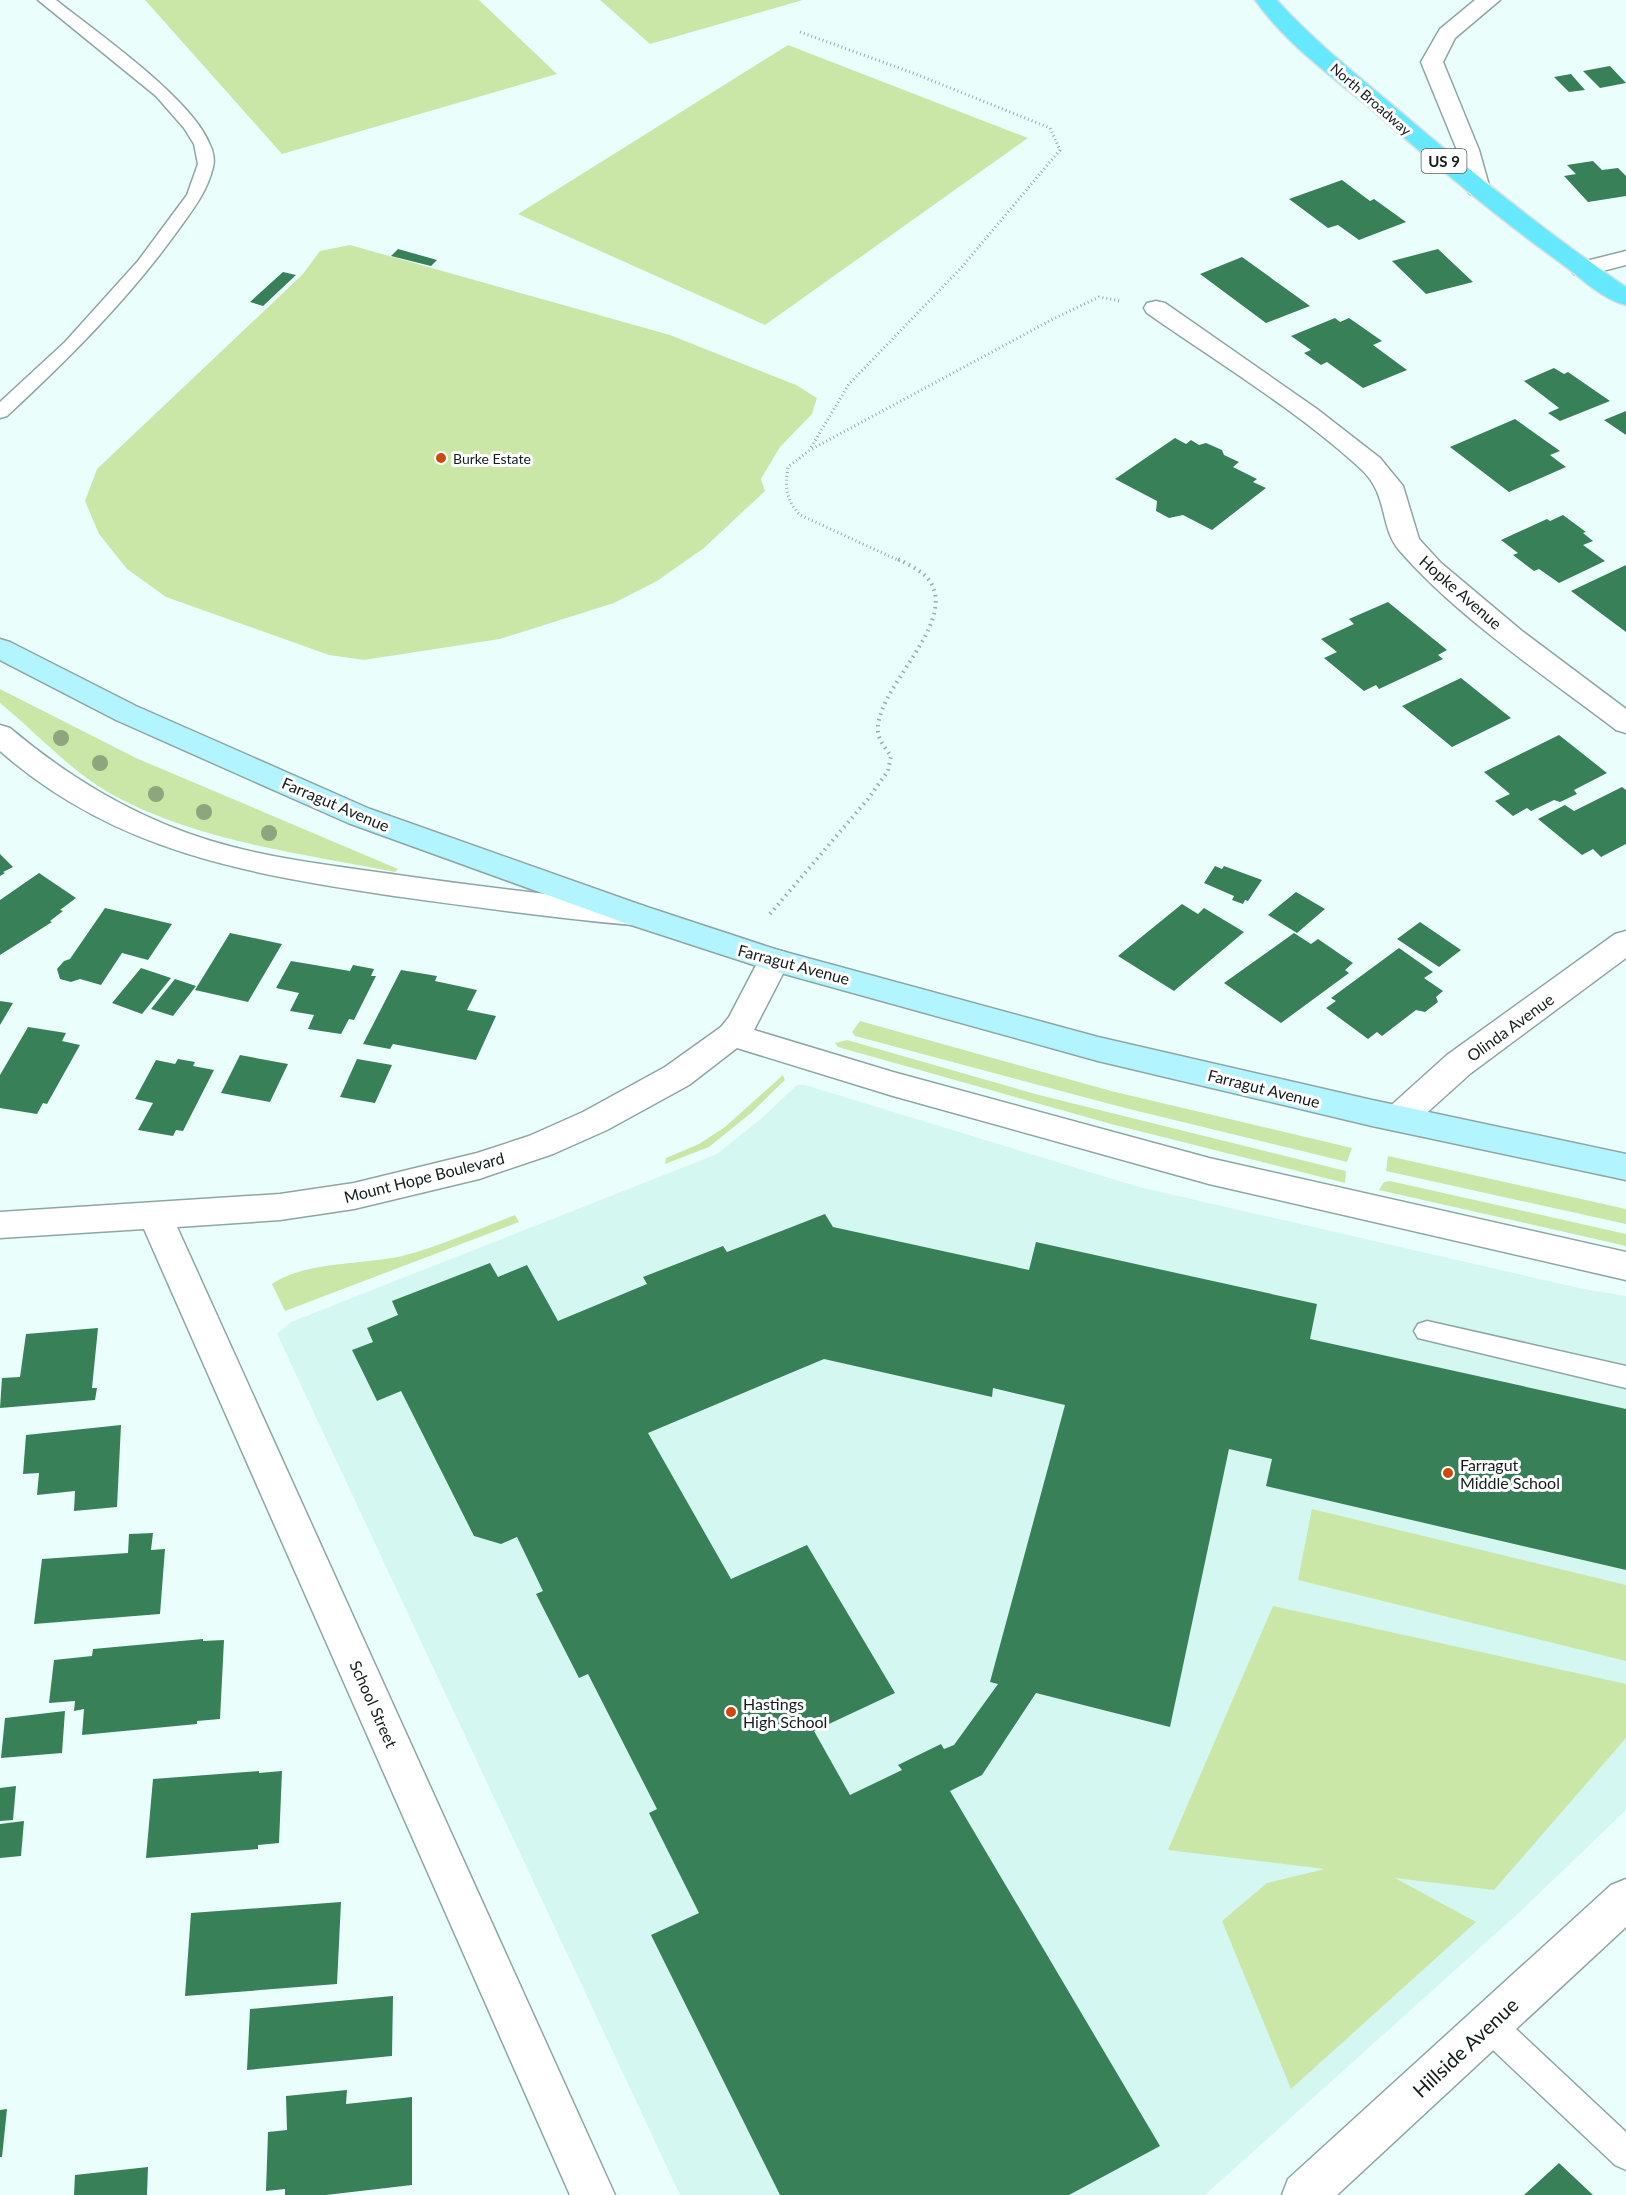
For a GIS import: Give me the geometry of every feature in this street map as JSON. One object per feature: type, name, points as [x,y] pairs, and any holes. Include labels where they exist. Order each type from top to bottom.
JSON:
[{"type":"main road","name":"North Broadway","points":[[1266,0],[1311,47],[1478,189],[1582,269],[1626,298]]},
{"type":"main road","name":"Farragut Avenue","points":[[0,648],[126,713],[359,816],[633,914],[774,960],[1098,1048],[1399,1118],[1626,1167]]},
{"type":"street","points":[[1478,189],[1468,150],[1432,62],[1438,44],[1457,23],[1489,0]]},
{"type":"street","points":[[1582,269],[1626,258]]},
{"type":"street","name":"Hopke Avenue","points":[[1156,308],[1316,420],[1371,464],[1390,486],[1406,541],[1431,569],[1512,637],[1626,723]]},
{"type":"street","points":[[0,735],[26,757],[101,808],[154,832],[227,856],[285,868],[515,903],[633,914]]},
{"type":"street","name":"Olinda Avenue","points":[[1399,1118],[1459,1064],[1626,942]]},
{"type":"street","name":"Mount Hope Boulevard","points":[[0,1225],[280,1207],[354,1196],[478,1166],[541,1145],[595,1121],[677,1076],[732,1035],[741,1024],[774,960]]},
{"type":"street","points":[[732,1035],[893,1084],[1209,1171],[1626,1266]]},
{"type":"street","name":"School Street","points":[[154,1214],[593,2195]]},
{"type":"street","name":"Hillside Avenue","points":[[1304,2195],[1626,1899]]},
{"type":"lane","points":[[0,412],[71,346],[144,265],[195,195],[206,164],[202,144],[166,98],[149,81],[46,0]]},
{"type":"lane","points":[[1427,1331],[1626,1377]]},
{"type":"lane","points":[[1489,2025],[1626,2154]]},
{"type":"path","points":[[800,32],[913,73],[1050,128],[1060,150],[962,268],[849,384],[810,450]]},
{"type":"path","points":[[770,914],[861,807],[888,771],[891,756],[879,738],[877,729],[884,707],[936,614],[938,596],[930,581],[899,561],[800,515],[789,504],[786,487],[788,467],[810,450],[1055,318],[1099,297],[1125,301]]},
{"type":"shaded area","points":[[797,1085],[805,1085],[1139,1187],[1579,1288],[1626,1296],[1626,1810],[1523,1909],[1205,2195],[680,2195],[277,1334],[291,1322],[717,1154],[763,1117]]},
{"type":"green space","points":[[145,0],[479,0],[557,74],[282,154]]},
{"type":"green space","points":[[600,0],[803,0],[650,44]]},
{"type":"green space","points":[[788,45],[1028,138],[765,325],[518,214]]},
{"type":"green space","name":"Burke Estate","points":[[350,245],[670,335],[796,385],[817,398],[812,414],[780,447],[761,479],[765,491],[704,548],[657,581],[614,603],[500,639],[364,660],[329,655],[166,597],[127,569],[99,534],[85,501],[97,469],[303,274],[320,251]]},
{"type":"green space","points":[[0,689],[136,758],[398,869],[395,872],[251,844],[180,824],[146,811],[98,786],[69,764],[0,703]]},
{"type":"green space","points":[[860,1021],[1111,1091],[1352,1148],[1347,1162],[1125,1108],[855,1036],[852,1032]]},
{"type":"green space","points":[[847,1040],[1039,1095],[1346,1171],[1345,1183],[1111,1124],[838,1047],[835,1043]]},
{"type":"green space","points":[[783,1075],[785,1080],[751,1113],[709,1147],[665,1164],[666,1158],[699,1144],[725,1127]]},
{"type":"green space","points":[[1388,1156],[1626,1209],[1626,1224],[1386,1171]]},
{"type":"green space","points":[[1390,1181],[1626,1234],[1626,1246],[1379,1190],[1384,1182]]},
{"type":"green space","points":[[515,1215],[519,1222],[285,1311],[272,1284],[301,1271],[318,1267],[386,1259],[417,1252]]},
{"type":"green space","points":[[1312,1509],[1626,1585],[1626,1661],[1298,1580]]},
{"type":"green space","points":[[1273,1606],[1626,1684],[1626,1738],[1494,1890],[1395,1878],[1476,1922],[1291,2089],[1222,1921],[1267,1883],[1325,1869],[1168,1850]]},
{"type":"building","points":[[1610,66],[1626,83],[1600,88],[1583,71]]},
{"type":"building","points":[[1571,74],[1585,90],[1569,92],[1554,77]]},
{"type":"building","points":[[1593,161],[1602,170],[1618,168],[1626,176],[1626,196],[1588,202],[1564,176],[1576,174],[1567,165]]},
{"type":"building","points":[[1342,180],[1370,201],[1374,199],[1406,222],[1359,240],[1338,225],[1328,228],[1289,199]]},
{"type":"building","points":[[398,249],[437,260],[431,266],[391,256]]},
{"type":"building","points":[[1438,249],[1473,282],[1426,294],[1392,261]]},
{"type":"building","points":[[1242,257],[1310,306],[1266,323],[1200,274]]},
{"type":"building","points":[[283,272],[296,275],[263,306],[250,302]]},
{"type":"building","points":[[1335,318],[1340,322],[1349,318],[1382,341],[1373,345],[1407,370],[1363,388],[1327,362],[1321,365],[1304,353],[1311,350],[1291,336]]},
{"type":"building","points":[[1554,368],[1564,374],[1568,372],[1610,401],[1560,421],[1548,413],[1559,408],[1524,381]]},
{"type":"building","points":[[1626,411],[1626,435],[1604,420]]},
{"type":"building","points":[[1515,419],[1560,451],[1550,455],[1566,467],[1509,492],[1450,447]]},
{"type":"building","points":[[1175,438],[1186,444],[1191,440],[1199,445],[1206,443],[1222,450],[1224,455],[1239,462],[1233,467],[1257,479],[1253,482],[1266,488],[1212,530],[1183,515],[1169,518],[1156,511],[1157,501],[1115,479]]},
{"type":"building","points":[[1563,515],[1586,532],[1583,533],[1593,541],[1583,545],[1605,561],[1559,583],[1539,569],[1534,571],[1513,555],[1518,553],[1501,540],[1547,519],[1550,521]]},
{"type":"building","points":[[1626,565],[1626,632],[1571,591]]},
{"type":"building","points":[[1388,602],[1447,650],[1438,655],[1443,659],[1379,689],[1376,685],[1364,691],[1324,658],[1337,652],[1321,639],[1354,624],[1349,619]]},
{"type":"building","points":[[1461,678],[1511,718],[1452,747],[1402,706]]},
{"type":"building","points":[[1559,735],[1607,773],[1574,790],[1577,794],[1560,802],[1554,800],[1531,811],[1527,808],[1513,816],[1495,801],[1510,794],[1484,772]]},
{"type":"building","points":[[1622,787],[1626,790],[1626,844],[1601,857],[1593,849],[1582,855],[1538,819],[1565,805],[1574,811]]},
{"type":"building","points":[[0,854],[13,867],[0,876]]},
{"type":"building","points":[[1215,866],[1222,869],[1224,866],[1262,880],[1248,901],[1245,900],[1243,904],[1232,900],[1234,896],[1204,883]]},
{"type":"building","points":[[39,873],[76,898],[60,910],[63,911],[50,921],[52,922],[0,955],[0,900]]},
{"type":"building","points":[[1296,892],[1325,909],[1297,933],[1268,915]]},
{"type":"building","points":[[1182,904],[1198,914],[1204,908],[1244,932],[1174,991],[1118,956]]},
{"type":"building","points":[[105,908],[172,924],[148,960],[122,953],[101,985],[80,979],[71,982],[60,979],[57,969],[64,961],[70,959]]},
{"type":"building","points":[[1420,922],[1461,950],[1439,967],[1397,939]]},
{"type":"building","points":[[230,933],[282,944],[248,1002],[195,990]]},
{"type":"building","points":[[1294,933],[1311,944],[1318,939],[1353,963],[1345,970],[1349,973],[1281,1023],[1224,983]]},
{"type":"building","points":[[1399,948],[1433,972],[1424,978],[1443,991],[1436,997],[1438,1002],[1425,1012],[1416,1010],[1382,1036],[1377,1032],[1368,1039],[1326,1008],[1336,1001],[1331,998]]},
{"type":"building","points":[[291,961],[350,971],[353,965],[374,969],[371,976],[376,976],[354,1020],[349,1019],[341,1034],[308,1029],[314,1015],[290,1011],[299,993],[276,988]]},
{"type":"building","points":[[141,968],[171,978],[142,1014],[112,1003]]},
{"type":"building","points":[[401,970],[437,976],[435,981],[477,990],[467,1010],[496,1016],[476,1060],[393,1044],[390,1049],[363,1044]]},
{"type":"building","points":[[175,979],[196,986],[173,1016],[151,1009]]},
{"type":"building","points":[[0,1001],[13,1003],[0,1025]]},
{"type":"building","points":[[28,1027],[66,1033],[62,1041],[80,1045],[47,1104],[43,1103],[37,1114],[0,1108],[0,1075]]},
{"type":"building","points":[[240,1055],[288,1064],[270,1102],[221,1093]]},
{"type":"building","points":[[178,1059],[195,1062],[193,1066],[214,1070],[183,1131],[176,1130],[173,1136],[138,1130],[153,1103],[135,1099],[156,1060],[175,1064]]},
{"type":"building","points":[[357,1059],[392,1065],[375,1103],[340,1097]]},
{"type":"building","name":"Hastings High School","points":[[825,1214],[833,1227],[1029,1270],[1036,1242],[1317,1304],[1310,1339],[1626,1409],[1626,1570],[1266,1486],[1272,1459],[1229,1449],[1170,1727],[1036,1693],[982,1775],[950,1791],[1160,2146],[1069,2195],[780,2195],[651,1935],[699,1913],[649,1813],[657,1809],[588,1674],[579,1678],[536,1594],[543,1591],[517,1537],[501,1544],[474,1536],[401,1391],[377,1401],[352,1350],[373,1342],[367,1328],[398,1315],[392,1301],[490,1263],[498,1277],[527,1265],[558,1321],[647,1284],[643,1277],[723,1246],[727,1252]],"holes":[[[824,1359],[992,1397],[993,1388],[1065,1405],[990,1682],[998,1684],[954,1745],[944,1749],[941,1744],[898,1765],[902,1770],[850,1795],[814,1731],[895,1693],[807,1545],[731,1579],[648,1433]]]},
{"type":"building","points":[[98,1328],[92,1388],[97,1388],[95,1400],[0,1408],[2,1378],[20,1377],[26,1334]]},
{"type":"building","points":[[121,1425],[117,1507],[74,1511],[75,1491],[37,1495],[39,1473],[23,1474],[26,1435]]},
{"type":"building","points":[[153,1533],[151,1550],[165,1549],[160,1614],[34,1624],[42,1559],[128,1553],[129,1534]]},
{"type":"building","points":[[203,1639],[203,1641],[224,1640],[220,1719],[197,1721],[197,1724],[82,1735],[84,1709],[74,1711],[75,1701],[49,1703],[54,1660],[92,1656],[93,1649]]},
{"type":"building","points":[[65,1711],[62,1753],[1,1758],[5,1718]]},
{"type":"building","points":[[259,1771],[259,1773],[282,1771],[279,1843],[258,1845],[258,1849],[146,1858],[153,1779]]},
{"type":"building","points":[[16,1786],[13,1820],[0,1821],[0,1788]]},
{"type":"building","points":[[24,1821],[21,1856],[0,1858],[0,1824]]},
{"type":"building","points":[[341,1902],[337,1984],[185,1996],[191,1913]]},
{"type":"building","points":[[393,1996],[392,2056],[247,2070],[250,2009]]},
{"type":"building","points":[[347,2090],[346,2104],[412,2097],[412,2185],[326,2195],[285,2195],[285,2189],[266,2191],[268,2132],[287,2130],[286,2096]]},
{"type":"building","points":[[7,2109],[2,2157],[0,2157],[0,2110]]},
{"type":"building","points":[[1559,2163],[1593,2195],[1524,2195]]},
{"type":"building","points":[[148,2167],[147,2195],[74,2195],[75,2175]]},
{"type":"place","name":"Burke Estate","points":[[441,458]]},
{"type":"place","name":"Farragut Middle School","points":[[1448,1473]]},
{"type":"place","name":"Hastings High School","points":[[731,1712]]}]
